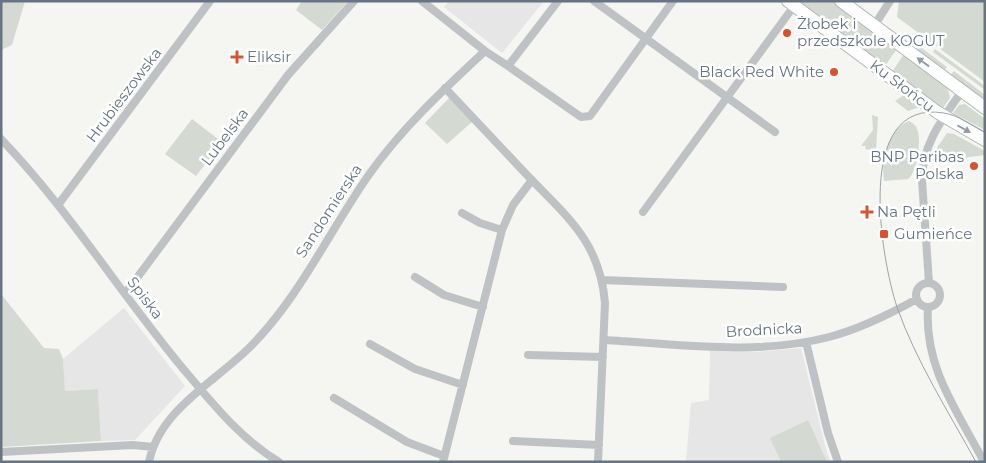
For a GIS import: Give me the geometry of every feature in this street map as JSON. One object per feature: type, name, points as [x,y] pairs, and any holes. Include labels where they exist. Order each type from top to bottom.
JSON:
[{"type":"main road","name":"Ku Słońcu","points":[[841,1],[985,108]]},
{"type":"main road","name":"Ku Słońcu","points":[[791,4],[944,117],[985,140]]},
{"type":"street","name":"Hrubieszowska","points":[[58,205],[210,1]]},
{"type":"street","name":"Lubelska","points":[[125,294],[284,81],[354,1]]},
{"type":"street","points":[[422,1],[485,51],[585,118],[593,114],[674,1]]},
{"type":"street","points":[[508,66],[558,1]]},
{"type":"street","points":[[594,1],[776,132]]},
{"type":"street","points":[[874,26],[890,1]]},
{"type":"street","points":[[643,212],[728,98],[791,4]]},
{"type":"street","name":"Sandomierska","points":[[149,462],[153,447],[176,413],[237,360],[267,329],[370,174],[408,127],[445,88],[485,51]]},
{"type":"street","points":[[445,88],[580,231],[595,257],[602,280],[605,303],[598,462]]},
{"type":"street","name":"Ku Słońcu","points":[[944,117],[962,91]]},
{"type":"street","points":[[929,283],[922,172],[929,142],[944,117]]},
{"type":"street","name":"Spiska","points":[[1,139],[58,205],[201,390],[242,434],[279,462]]},
{"type":"street","points":[[334,398],[407,442],[443,459],[502,230],[514,205],[532,180]]},
{"type":"street","points":[[462,213],[480,223],[502,230]]},
{"type":"street","points":[[415,277],[444,295],[483,307]]},
{"type":"street","points":[[602,280],[783,288]]},
{"type":"street","points":[[929,283],[936,287],[940,295],[936,303],[928,307],[920,304],[917,299],[918,287],[929,283]]},
{"type":"street","name":"Brodnicka","points":[[604,340],[744,347],[806,342],[861,327],[917,299]]},
{"type":"street","points":[[928,307],[928,342],[936,370],[984,462]]},
{"type":"street","points":[[806,342],[828,433],[838,462]]},
{"type":"street","points":[[370,344],[415,369],[463,385]]},
{"type":"street","points":[[528,355],[603,357]]},
{"type":"street","points":[[513,441],[599,445]]},
{"type":"street","points":[[1,452],[133,445],[153,447]]},
{"type":"shaded area","points":[[1,1],[25,1],[12,45],[1,50]]},
{"type":"shaded area","points":[[302,1],[348,1],[322,30],[296,10]]},
{"type":"shaded area","points":[[449,1],[544,1],[502,53],[444,7]]},
{"type":"shaded area","points":[[795,1],[834,1],[897,49],[884,67]]},
{"type":"shaded area","points":[[899,1],[985,1],[985,82],[897,17]]},
{"type":"shaded area","points":[[915,43],[947,67],[943,72],[911,48]]},
{"type":"shaded area","points":[[935,49],[985,86],[985,90],[933,52]]},
{"type":"shaded area","points":[[904,54],[948,89],[950,98],[943,108],[892,72]]},
{"type":"shaded area","points":[[954,71],[985,95],[985,102],[949,76]]},
{"type":"shaded area","points":[[904,95],[920,107],[908,111],[895,101]]},
{"type":"shaded area","points":[[450,97],[473,121],[447,144],[425,123]]},
{"type":"shaded area","points":[[965,104],[985,119],[985,130],[953,113],[959,105]]},
{"type":"shaded area","points":[[872,115],[878,117],[876,151],[865,149],[866,146],[861,146],[873,130]]},
{"type":"shaded area","points":[[192,119],[222,142],[196,176],[165,154]]},
{"type":"shaded area","points":[[909,121],[916,126],[919,140],[918,156],[914,170],[908,179],[884,181],[883,173],[887,146],[895,131]]},
{"type":"shaded area","points":[[947,133],[954,134],[985,151],[985,155],[939,161],[937,148]]},
{"type":"shaded area","points":[[1,294],[44,348],[59,349],[63,359],[65,391],[98,389],[101,441],[1,447]]},
{"type":"shaded area","points":[[124,308],[185,386],[135,440],[101,441],[98,389],[65,391],[63,359]]},
{"type":"shaded area","points":[[801,348],[827,453],[831,462],[686,462],[691,403],[709,400],[710,351],[756,352]]},
{"type":"shaded area","points":[[808,420],[827,462],[781,462],[770,438]]},
{"type":"tram line","points":[[976,462],[913,347],[897,307],[885,254],[881,221],[880,186],[885,155],[896,130],[915,115],[949,114],[985,132]]},
{"type":"place","name":"Żłobek i przedszkole KOGUT","points":[[787,33]]},
{"type":"place","name":"Eliksir","points":[[237,57]]},
{"type":"place","name":"Black Red White","points":[[834,72]]},
{"type":"place","name":"BNP Paribas Polska","points":[[974,166]]},
{"type":"place","name":"Na Pętli","points":[[867,212]]},
{"type":"place","name":"Gumieńce","points":[[884,234]]}]
